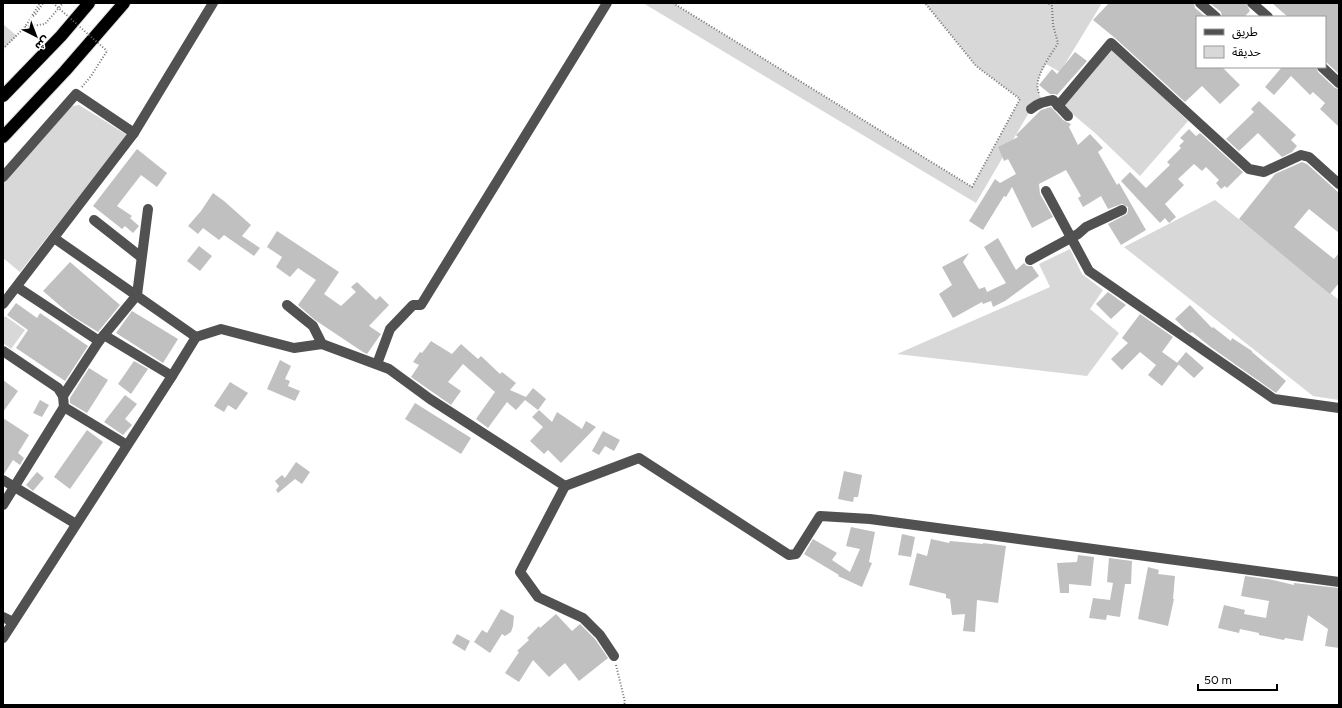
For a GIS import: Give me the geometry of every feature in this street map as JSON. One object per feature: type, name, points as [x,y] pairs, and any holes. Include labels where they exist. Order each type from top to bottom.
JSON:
[{"type":"highway","points":[[3,96],[61,36],[89,3]]},
{"type":"highway","points":[[3,137],[65,71],[124,3]]},
{"type":"street","points":[[3,304],[134,133],[213,3]]},
{"type":"street","points":[[377,364],[390,329],[413,305],[421,305],[607,3]]},
{"type":"street","points":[[1200,3],[1215,16]]},
{"type":"street","points":[[1252,3],[1267,16]]},
{"type":"street","points":[[1058,106],[1111,43],[1249,169],[1264,172],[1301,155],[1309,157],[1339,184]]},
{"type":"street","points":[[1323,68],[1339,83]]},
{"type":"street","points":[[3,177],[76,94],[134,133]]},
{"type":"street","points":[[1031,109],[1036,104],[1053,100],[1068,116]]},
{"type":"street","points":[[1046,191],[1089,271],[1274,399],[1339,408]]},
{"type":"street","points":[[63,396],[102,338],[137,296],[148,209]]},
{"type":"street","points":[[1030,260],[1078,234],[1086,227],[1122,210]]},
{"type":"street","points":[[94,220],[141,257]]},
{"type":"street","points":[[54,238],[196,337]]},
{"type":"street","points":[[17,287],[102,338],[172,376]]},
{"type":"street","points":[[287,305],[313,326],[322,344]]},
{"type":"street","points":[[3,638],[196,337],[221,329],[294,348],[322,344],[389,368],[430,399],[565,486]]},
{"type":"street","points":[[3,351],[58,388],[63,396],[64,408],[3,505]]},
{"type":"street","points":[[64,408],[127,445]]},
{"type":"street","points":[[614,656],[600,635],[583,618],[538,597],[520,572],[565,486],[639,458],[789,555],[796,554],[820,516],[870,519],[1339,582]]},
{"type":"street","points":[[3,480],[76,524]]},
{"type":"street","points":[[3,616],[13,622]]},
{"type":"path","points":[[3,49],[25,27],[40,3]]},
{"type":"path","points":[[32,17],[43,3]]},
{"type":"path","points":[[53,3],[107,51],[91,76],[76,94]]},
{"type":"path","points":[[25,27],[46,24],[63,3]]},
{"type":"path","points":[[673,3],[972,187],[1020,99],[976,66],[925,3]]},
{"type":"path","points":[[1043,102],[1037,91],[1038,78],[1058,43],[1053,25],[1052,6],[1048,3]]},
{"type":"path","points":[[614,656],[625,702],[624,705]]},
{"type":"green space","points":[[643,3],[673,3],[972,187],[1020,99],[976,66],[925,3],[1102,3],[1060,72],[1046,64],[1040,74],[1038,82],[1038,91],[1043,102],[1031,109],[976,203]]},
{"type":"green space","points":[[3,24],[17,36],[3,49]]},
{"type":"green space","points":[[1111,48],[1188,121],[1140,176],[1095,133],[1063,106]]},
{"type":"green space","points":[[79,105],[127,135],[20,272],[3,258],[3,183],[72,106]]},
{"type":"green space","points":[[1215,200],[1339,300],[1339,400],[1313,396],[1124,247]]},
{"type":"green space","points":[[1070,249],[1082,274],[1103,290],[1090,309],[1119,333],[1087,376],[897,354],[1050,287],[1039,264]]},
{"type":"green space","points":[[5,316],[25,330],[11,349],[3,343],[3,319]]},
{"type":"building","points":[[1109,3],[1194,3],[1195,8],[1205,16],[1196,16],[1196,68],[1223,68],[1240,85],[1220,104],[1202,86],[1185,102],[1115,38],[1093,20]]},
{"type":"building","points":[[1210,3],[1246,3],[1250,11],[1245,16],[1222,16],[1221,12]]},
{"type":"building","points":[[1272,3],[1339,3],[1339,74],[1326,62],[1326,16],[1287,16]]},
{"type":"building","points":[[1075,52],[1087,61],[1057,95],[1050,94],[1039,85],[1052,69],[1057,74]]},
{"type":"building","points":[[1281,68],[1316,68],[1318,72],[1335,88],[1339,89],[1339,127],[1320,109],[1325,103],[1313,92],[1310,95],[1291,76],[1274,95],[1265,87]]},
{"type":"building","points":[[1259,101],[1296,135],[1291,140],[1297,146],[1292,152],[1282,157],[1258,133],[1239,151],[1226,139],[1254,112],[1251,109]]},
{"type":"building","points":[[1051,107],[1063,120],[1071,124],[1069,127],[1078,145],[1090,134],[1103,148],[1098,152],[1117,185],[1119,183],[1146,230],[1121,245],[1108,224],[1127,214],[1128,207],[1122,204],[1108,209],[1101,196],[1083,207],[1078,198],[1081,196],[1066,170],[1039,184],[1040,194],[1053,217],[1032,228],[1012,187],[1006,197],[1004,196],[983,230],[969,221],[995,179],[1000,183],[1016,174],[1008,159],[1004,161],[998,147],[1018,137],[1016,135],[1041,110]]},
{"type":"building","points":[[1189,129],[1196,136],[1200,133],[1243,172],[1227,188],[1225,186],[1221,189],[1216,183],[1219,180],[1206,167],[1202,171],[1194,164],[1178,179],[1184,185],[1165,204],[1176,217],[1169,223],[1165,218],[1160,223],[1121,181],[1130,172],[1146,188],[1170,165],[1167,162],[1181,148],[1179,146],[1184,141],[1180,138]]},
{"type":"building","points":[[137,149],[167,173],[157,187],[141,175],[117,206],[132,216],[130,218],[139,226],[133,233],[125,226],[122,229],[93,206]]},
{"type":"building","points":[[1302,162],[1307,164],[1339,193],[1339,233],[1309,209],[1294,227],[1334,259],[1339,253],[1339,283],[1330,294],[1239,219],[1275,174]]},
{"type":"building","points":[[213,193],[251,225],[242,236],[260,248],[254,256],[224,235],[219,240],[203,228],[198,234],[188,226],[201,211]]},
{"type":"building","points":[[277,231],[339,272],[324,294],[341,306],[356,292],[351,287],[357,282],[376,300],[380,296],[389,305],[369,326],[381,334],[367,354],[315,320],[298,305],[316,280],[298,268],[290,277],[276,267],[282,257],[267,247]]},
{"type":"building","points":[[998,238],[1016,270],[1024,263],[1027,266],[1032,266],[1039,276],[1005,301],[993,307],[991,301],[983,304],[982,302],[953,318],[939,294],[952,285],[942,267],[969,253],[963,262],[979,289],[985,287],[987,292],[1006,283],[984,247]]},
{"type":"building","points":[[199,246],[212,256],[200,271],[187,261]]},
{"type":"building","points":[[70,262],[120,305],[98,332],[72,316],[43,291]]},
{"type":"building","points":[[1108,292],[1126,305],[1111,319],[1096,304]]},
{"type":"building","points":[[16,303],[37,318],[40,313],[88,346],[65,381],[16,348],[28,330],[7,315]]},
{"type":"building","points":[[1190,305],[1212,328],[1213,327],[1231,341],[1232,338],[1252,351],[1286,381],[1276,393],[1192,332],[1190,333],[1187,331],[1175,319]]},
{"type":"building","points":[[132,311],[178,339],[163,363],[116,333]]},
{"type":"building","points":[[1140,314],[1173,337],[1162,352],[1179,364],[1162,386],[1148,375],[1156,365],[1140,352],[1122,370],[1111,359],[1128,343],[1122,338]]},
{"type":"building","points":[[431,341],[452,354],[461,344],[478,359],[481,356],[500,374],[502,372],[516,383],[510,390],[526,397],[533,388],[546,399],[538,410],[525,400],[516,410],[507,402],[488,428],[476,419],[495,392],[463,364],[448,382],[461,391],[451,405],[411,377],[419,365],[413,362]]},
{"type":"building","points":[[1186,352],[1204,368],[1194,378],[1177,363]]},
{"type":"building","points":[[280,360],[291,366],[285,379],[290,381],[288,386],[300,391],[295,401],[267,389]]},
{"type":"building","points":[[134,361],[148,369],[131,394],[118,384]]},
{"type":"building","points":[[89,368],[108,380],[87,413],[70,403],[70,398]]},
{"type":"building","points":[[3,380],[18,391],[3,412]]},
{"type":"building","points":[[230,382],[248,393],[236,410],[228,405],[224,412],[214,406]]},
{"type":"building","points":[[125,395],[137,404],[125,419],[132,425],[123,435],[104,422]]},
{"type":"building","points":[[40,400],[49,405],[42,417],[33,413]]},
{"type":"building","points":[[415,403],[471,438],[461,454],[405,419]]},
{"type":"building","points":[[539,410],[552,422],[557,412],[582,429],[586,421],[596,427],[561,463],[548,450],[544,454],[530,441],[543,427],[532,417]]},
{"type":"building","points":[[3,418],[29,435],[18,453],[24,458],[20,465],[13,460],[4,474],[3,474]]},
{"type":"building","points":[[87,430],[103,442],[70,489],[54,477]]},
{"type":"building","points":[[603,431],[620,440],[614,451],[605,446],[599,455],[592,451]]},
{"type":"building","points":[[296,462],[310,472],[302,484],[295,479],[278,493],[276,490],[279,486],[275,481],[282,475],[285,478]]},
{"type":"building","points":[[844,471],[862,475],[858,497],[854,497],[853,502],[838,499]]},
{"type":"building","points":[[37,472],[44,478],[33,491],[26,485]]},
{"type":"building","points":[[851,527],[875,532],[869,562],[872,563],[862,587],[838,576],[839,575],[804,554],[813,539],[837,553],[832,560],[850,572],[860,549],[846,546]]},
{"type":"building","points":[[902,534],[915,537],[911,557],[898,555]]},
{"type":"building","points":[[931,539],[949,543],[950,541],[1006,546],[998,603],[977,600],[975,632],[963,631],[965,614],[952,615],[950,599],[946,598],[946,594],[909,585],[917,553],[927,556]]},
{"type":"building","points":[[1078,555],[1094,557],[1091,586],[1069,584],[1069,593],[1060,593],[1057,563],[1077,562]]},
{"type":"building","points":[[1109,558],[1132,561],[1131,584],[1125,584],[1120,617],[1107,615],[1106,620],[1089,618],[1093,598],[1110,600],[1113,583],[1107,582]]},
{"type":"building","points":[[1148,567],[1159,570],[1158,574],[1175,576],[1174,599],[1168,626],[1138,619]]},
{"type":"building","points":[[1245,576],[1294,585],[1294,583],[1339,588],[1339,648],[1325,646],[1328,629],[1308,615],[1303,641],[1285,638],[1284,640],[1259,635],[1259,633],[1240,629],[1239,633],[1218,628],[1224,605],[1245,610],[1244,614],[1266,618],[1269,601],[1241,596]]},
{"type":"building","points":[[501,609],[514,616],[513,626],[511,632],[505,636],[502,634],[490,653],[474,642],[482,630],[487,633]]},
{"type":"building","points":[[556,614],[572,631],[580,624],[595,639],[608,658],[579,681],[565,663],[549,677],[533,660],[519,682],[505,673],[519,652],[517,651],[529,640],[527,638],[539,626],[540,628]]},
{"type":"building","points":[[457,634],[470,641],[465,651],[452,643]]}]
